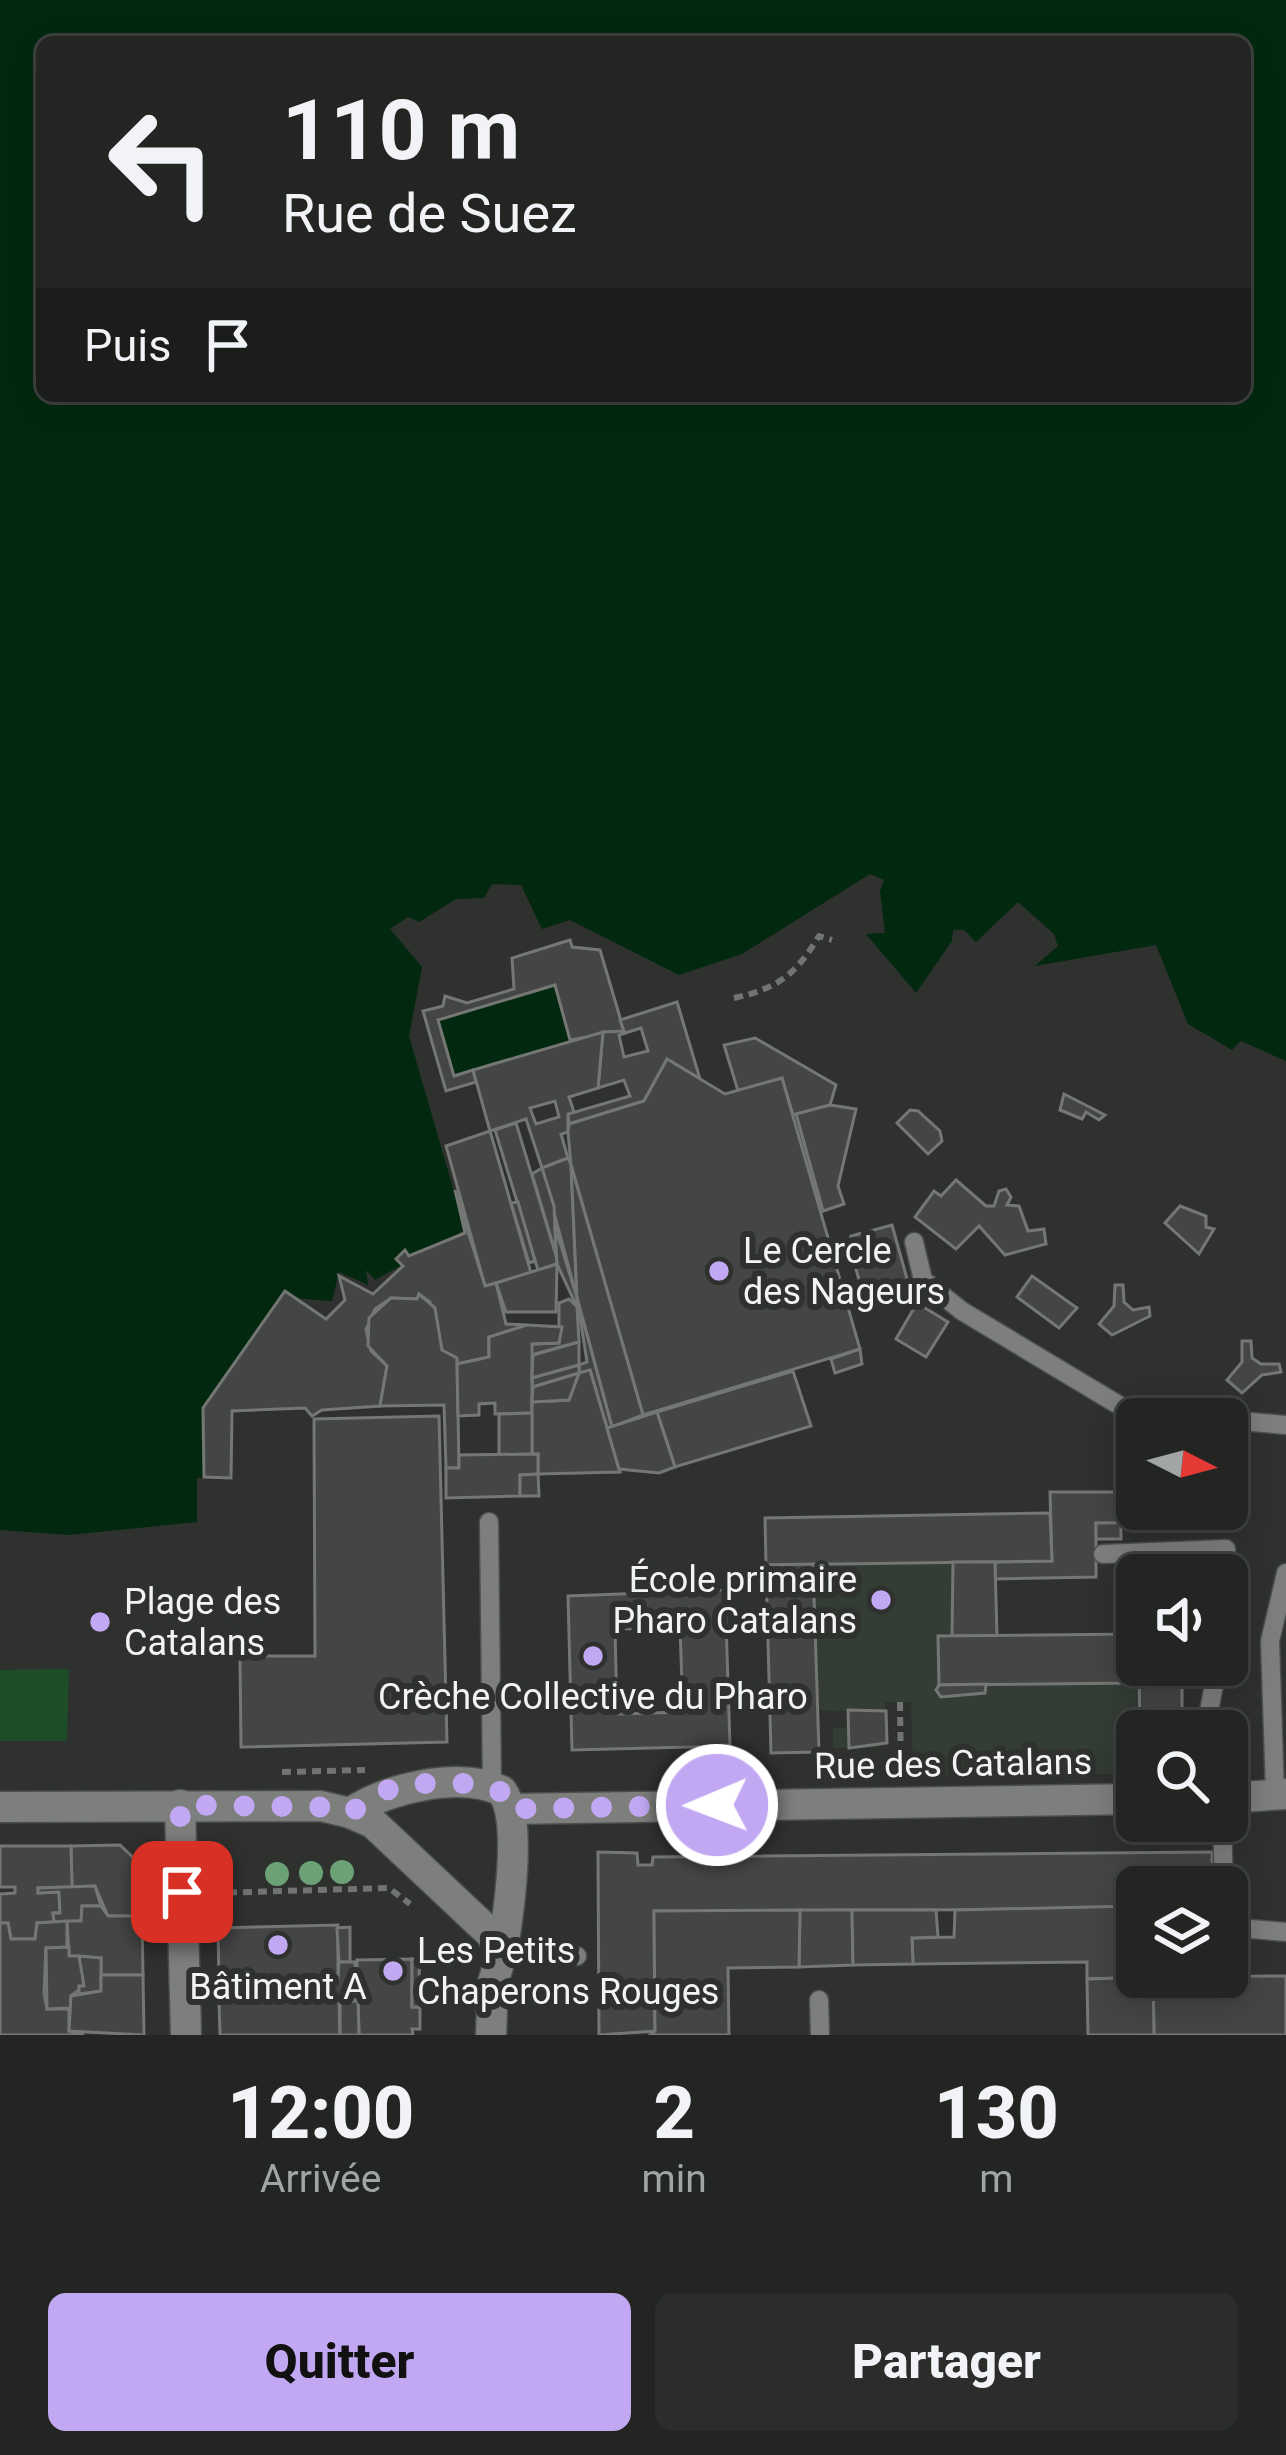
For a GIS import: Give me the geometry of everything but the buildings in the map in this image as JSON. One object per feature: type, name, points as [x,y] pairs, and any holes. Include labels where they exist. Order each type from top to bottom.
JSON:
[{"type":"street","name":"Rue des Catalans","points":[[350,1813],[378,1794],[402,1786],[501,1798],[1116,1799]]},
{"type":"street","points":[[1248,1796],[1281,1794]]},
{"type":"street","points":[[491,2035],[493,1982],[502,1954],[510,1892],[501,1798]]},
{"type":"street","points":[[180,1805],[186,2035]]},
{"type":"street","points":[[0,1807],[321,1807],[350,1813],[373,1823],[491,1934],[502,1954]]},
{"type":"lane","points":[[914,1242],[923,1280],[981,1322],[1116,1403]]},
{"type":"lane","points":[[1248,1422],[1286,1425]]},
{"type":"lane","points":[[489,1522],[501,1798]]},
{"type":"lane","points":[[1103,1554],[1226,1549],[1226,1554]]},
{"type":"lane","points":[[1281,1794],[1270,1641],[1286,1573]]},
{"type":"lane","points":[[1270,1670],[1286,1641]]},
{"type":"lane","points":[[1248,1929],[1286,1932]]},
{"type":"lane","points":[[502,1954],[577,1956]]},
{"type":"lane","points":[[820,2000],[820,2035]]},
{"type":"path","points":[[734,998],[778,985],[796,974],[819,935],[832,940]]},
{"type":"path","points":[[900,1702],[901,1802]]},
{"type":"path","points":[[261,1772],[378,1769]]},
{"type":"path","points":[[211,1877],[212,1893],[389,1888],[414,1908]]},
{"type":"shaded area","points":[[0,0],[1286,0],[1286,1061],[1241,1041],[1232,1050],[1188,1024],[1156,945],[1035,966],[1058,946],[1054,934],[1018,902],[976,942],[964,930],[953,930],[952,941],[916,993],[866,934],[885,933],[880,891],[884,880],[870,874],[742,954],[679,975],[570,920],[542,929],[521,885],[492,884],[484,898],[456,899],[419,922],[408,917],[390,929],[422,967],[409,1036],[465,1230],[375,1280],[366,1270],[368,1285],[339,1272],[332,1301],[278,1297],[290,1305],[269,1385],[272,1410],[232,1412],[231,1478],[197,1478],[197,1522],[69,1535],[0,1530]]},
{"type":"shaded area","points":[[555,985],[570,1040],[454,1076],[438,1020]]},
{"type":"shaded area","name":"École primaire Pharo Catalans","points":[[1050,1513],[1052,1561],[995,1563],[997,1635],[1116,1634],[1116,1686],[1139,1686],[1139,1710],[1116,1710],[1116,1774],[913,1775],[911,1702],[885,1702],[887,1743],[874,1748],[833,1748],[833,1728],[848,1727],[848,1711],[818,1710],[819,1752],[771,1753],[765,1518]]},
{"type":"shaded area","points":[[69,1669],[67,1741],[0,1741],[0,1670]]},
{"type":"place","name":"Le Cercle des Nageurs","points":[[719,1271]]},
{"type":"place","name":"École primaire Pharo Catalans","points":[[881,1600]]},
{"type":"place","name":"Plage des Catalans","points":[[100,1622]]},
{"type":"place","name":"Crèche Collective du Pharo","points":[[593,1656]]},
{"type":"place","name":"Bâtiment A","points":[[278,1945]]},
{"type":"place","name":"Les Petits Chaperons Rouges","points":[[393,1971]]},
{"type":"route","points":[[182,1892],[180,1805],[321,1807],[350,1813],[378,1794],[402,1786],[492,1786],[507,1796],[510,1809],[717,1805]]}]
